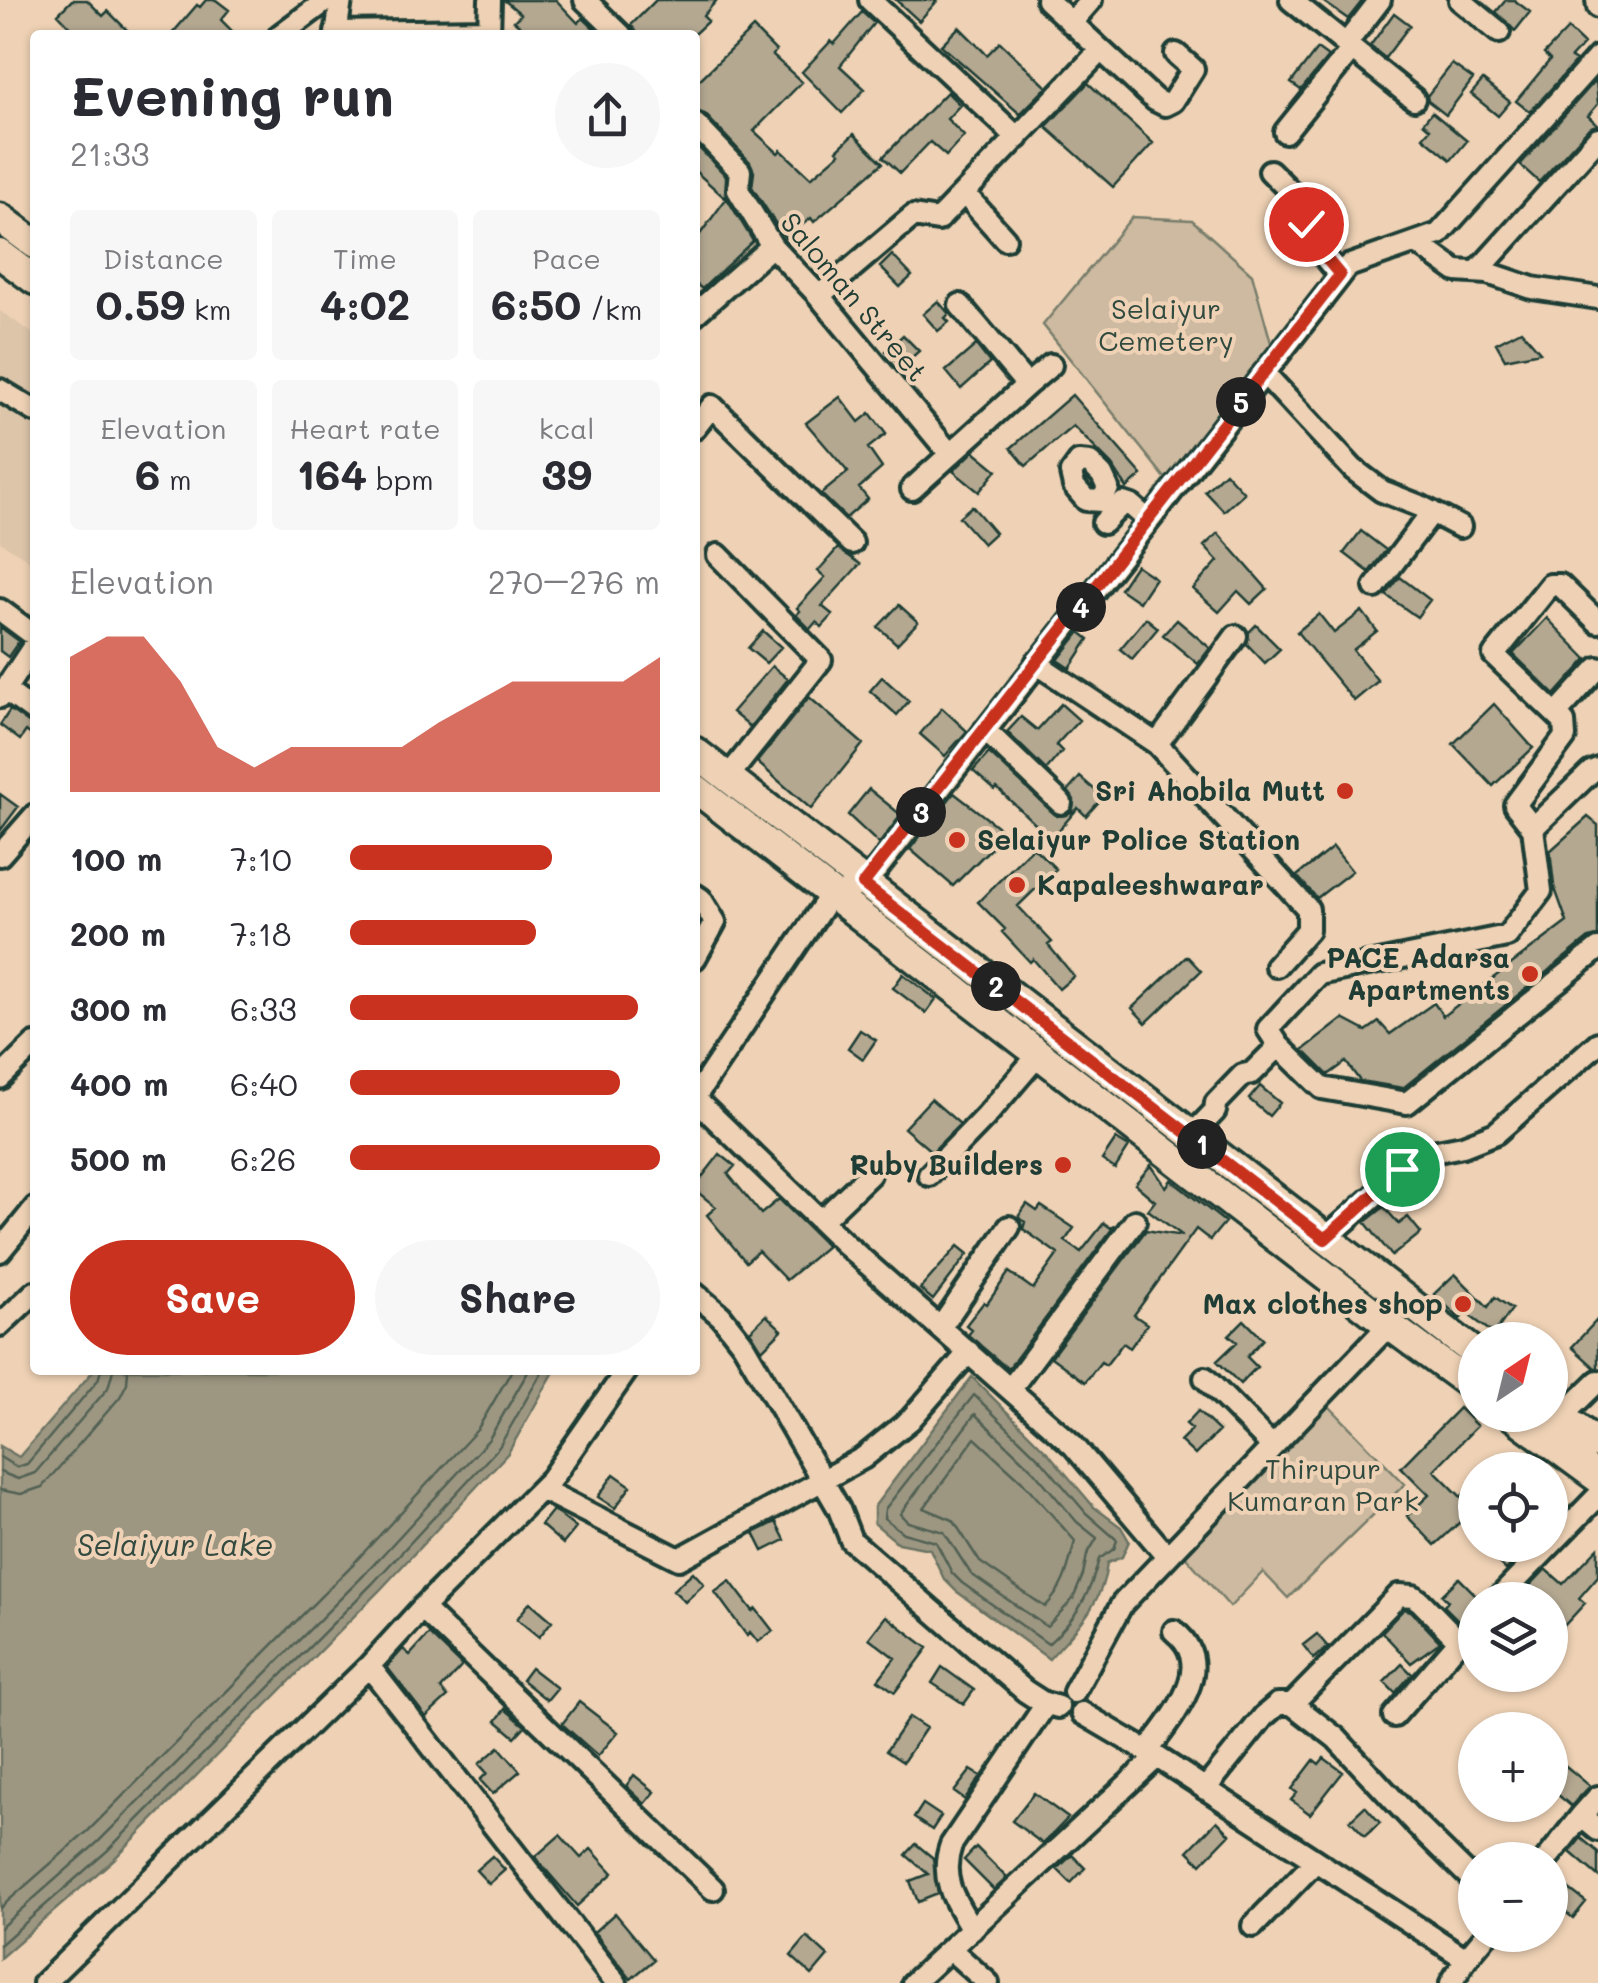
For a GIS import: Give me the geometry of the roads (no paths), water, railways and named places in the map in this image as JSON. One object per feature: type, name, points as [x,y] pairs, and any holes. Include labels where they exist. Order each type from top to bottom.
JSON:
[{"type":"main road","points":[[0,254],[30,276]]},
{"type":"main road","points":[[700,756],[1458,1340]]},
{"type":"main road","points":[[700,792],[1458,1375]]},
{"type":"main road","points":[[1568,1422],[1598,1444]]},
{"type":"main road","points":[[1535,1432],[1598,1478]]},
{"type":"street","points":[[287,30],[326,0]]},
{"type":"street","points":[[336,30],[340,0]]},
{"type":"street","points":[[489,30],[490,0]]},
{"type":"street","points":[[585,0],[616,30]]},
{"type":"street","points":[[870,0],[1018,138]]},
{"type":"street","points":[[1047,0],[1155,100],[1169,104],[1192,73],[1192,66],[1176,54]]},
{"type":"street","points":[[1070,23],[1091,0]]},
{"type":"street","points":[[1291,0],[1414,99]]},
{"type":"street","points":[[1285,132],[1380,0]]},
{"type":"street","points":[[1460,0],[1499,32]]},
{"type":"street","points":[[1597,0],[1598,8]]},
{"type":"street","points":[[819,296],[913,216],[938,220],[1100,51]]},
{"type":"street","points":[[700,1091],[828,900],[863,884],[1340,275],[1348,266],[1439,234],[1598,57]]},
{"type":"street","name":"Saloman Street","points":[[700,129],[740,171],[738,190],[746,209],[772,246],[819,296],[950,454]]},
{"type":"street","points":[[1477,272],[1598,138]]},
{"type":"street","points":[[1270,171],[1298,200],[1315,245],[1340,275]]},
{"type":"street","points":[[964,193],[1005,238]]},
{"type":"street","points":[[1417,243],[1456,271],[1598,298]]},
{"type":"street","points":[[700,310],[772,246]]},
{"type":"street","points":[[960,305],[1027,385]]},
{"type":"street","points":[[912,489],[1051,364]]},
{"type":"street","points":[[1264,372],[1353,469],[1382,492],[1460,527]]},
{"type":"street","points":[[0,390],[30,408]]},
{"type":"street","points":[[700,422],[712,406],[852,544]]},
{"type":"street","points":[[1125,550],[1101,512],[1122,503],[1148,520]]},
{"type":"street","points":[[1375,586],[1432,512]]},
{"type":"street","points":[[718,555],[821,660],[728,778]]},
{"type":"street","points":[[1598,622],[1560,585],[1550,585],[1494,655],[1564,722],[1565,737],[1515,805],[1533,828],[1540,892],[1507,936],[1320,974],[1271,1024],[1270,1035],[1322,1088],[1407,1103],[1598,949]]},
{"type":"street","points":[[0,610],[30,632]]},
{"type":"street","points":[[1157,744],[1236,636]]},
{"type":"street","points":[[30,651],[2,693],[30,709]]},
{"type":"street","points":[[1036,663],[1157,744],[1308,909],[1308,930],[1276,966]]},
{"type":"street","points":[[1556,714],[1598,668]]},
{"type":"street","points":[[984,730],[1060,803]]},
{"type":"street","points":[[1533,828],[1591,772],[1598,770]]},
{"type":"street","points":[[0,854],[30,821]]},
{"type":"street","points":[[700,898],[716,922],[700,949]]},
{"type":"street","points":[[1191,1136],[1215,1111],[1224,1109],[1251,1081],[1252,1072],[1279,1046]]},
{"type":"street","points":[[0,1078],[30,1049]]},
{"type":"street","points":[[928,1174],[986,1116],[1039,1054]]},
{"type":"street","points":[[1325,1239],[1422,1154],[1463,1146],[1496,1132],[1595,1054]]},
{"type":"street","points":[[700,1103],[845,1244],[1073,1445],[1167,1556]]},
{"type":"street","points":[[822,1220],[870,1174]]},
{"type":"street","points":[[0,1251],[30,1214]]},
{"type":"street","points":[[1011,1388],[1135,1221]]},
{"type":"street","points":[[940,1326],[1009,1227]]},
{"type":"street","points":[[5,1312],[30,1295]]},
{"type":"street","points":[[700,1298],[721,1316],[743,1344],[839,1509],[850,1540],[1025,1691],[1065,1704],[1152,1754],[1466,1959]]},
{"type":"street","points":[[972,1928],[953,1898],[944,1863],[951,1845],[1065,1704],[1122,1604],[1389,1324]]},
{"type":"street","points":[[541,1488],[679,1559],[864,1458],[910,1420],[969,1352]]},
{"type":"street","points":[[44,1983],[369,1666],[541,1488],[623,1375]]},
{"type":"street","points":[[1205,1378],[1272,1446]]},
{"type":"street","points":[[1568,1404],[1598,1381]]},
{"type":"street","points":[[1514,1582],[1598,1496]]},
{"type":"street","points":[[1292,1704],[1400,1594],[1420,1601],[1458,1640],[1394,1716]]},
{"type":"street","points":[[422,1608],[712,1888]]},
{"type":"street","points":[[913,1983],[1152,1754],[1184,1698],[1194,1664],[1185,1640],[1174,1631]]},
{"type":"street","points":[[369,1666],[616,1983]]},
{"type":"street","points":[[1205,1789],[1264,1716],[1278,1704],[1292,1704],[1336,1738],[1458,1865]]},
{"type":"street","points":[[1567,1842],[1590,1823],[1598,1797]]},
{"type":"street","points":[[1253,1926],[1316,1861]]},
{"type":"street","points":[[950,1949],[988,1983]]},
{"type":"street","points":[[1451,1983],[1472,1952]]},
{"type":"water","name":"Selaiyur Lake","points":[[90,1375],[552,1375],[508,1453],[380,1590],[114,1859],[0,1958],[0,1446],[19,1457]]},
{"type":"water","points":[[972,1377],[1049,1454],[1094,1507],[1121,1527],[1129,1541],[1122,1557],[1107,1563],[1100,1592],[1086,1616],[1049,1659],[956,1591],[944,1579],[930,1549],[898,1543],[874,1523],[874,1507]]},
{"type":"place","name":"Sri Ahobila Mutt","points":[[1345,791]]},
{"type":"place","name":"Selaiyur Police Station","points":[[957,840]]},
{"type":"place","name":"Kapaleeshwarar","points":[[1017,885]]},
{"type":"place","name":"PACE Adarsa Apartments","points":[[1530,974]]},
{"type":"place","name":"Ruby Builders","points":[[1063,1165]]},
{"type":"place","name":"Max clothes shop","points":[[1463,1304]]},
{"type":"park label","name":"Selaiyur Cemetery","points":[[1166,325]]},
{"type":"park label","name":"Thirupur Kumaran Park","points":[[1323,1485]]}]
